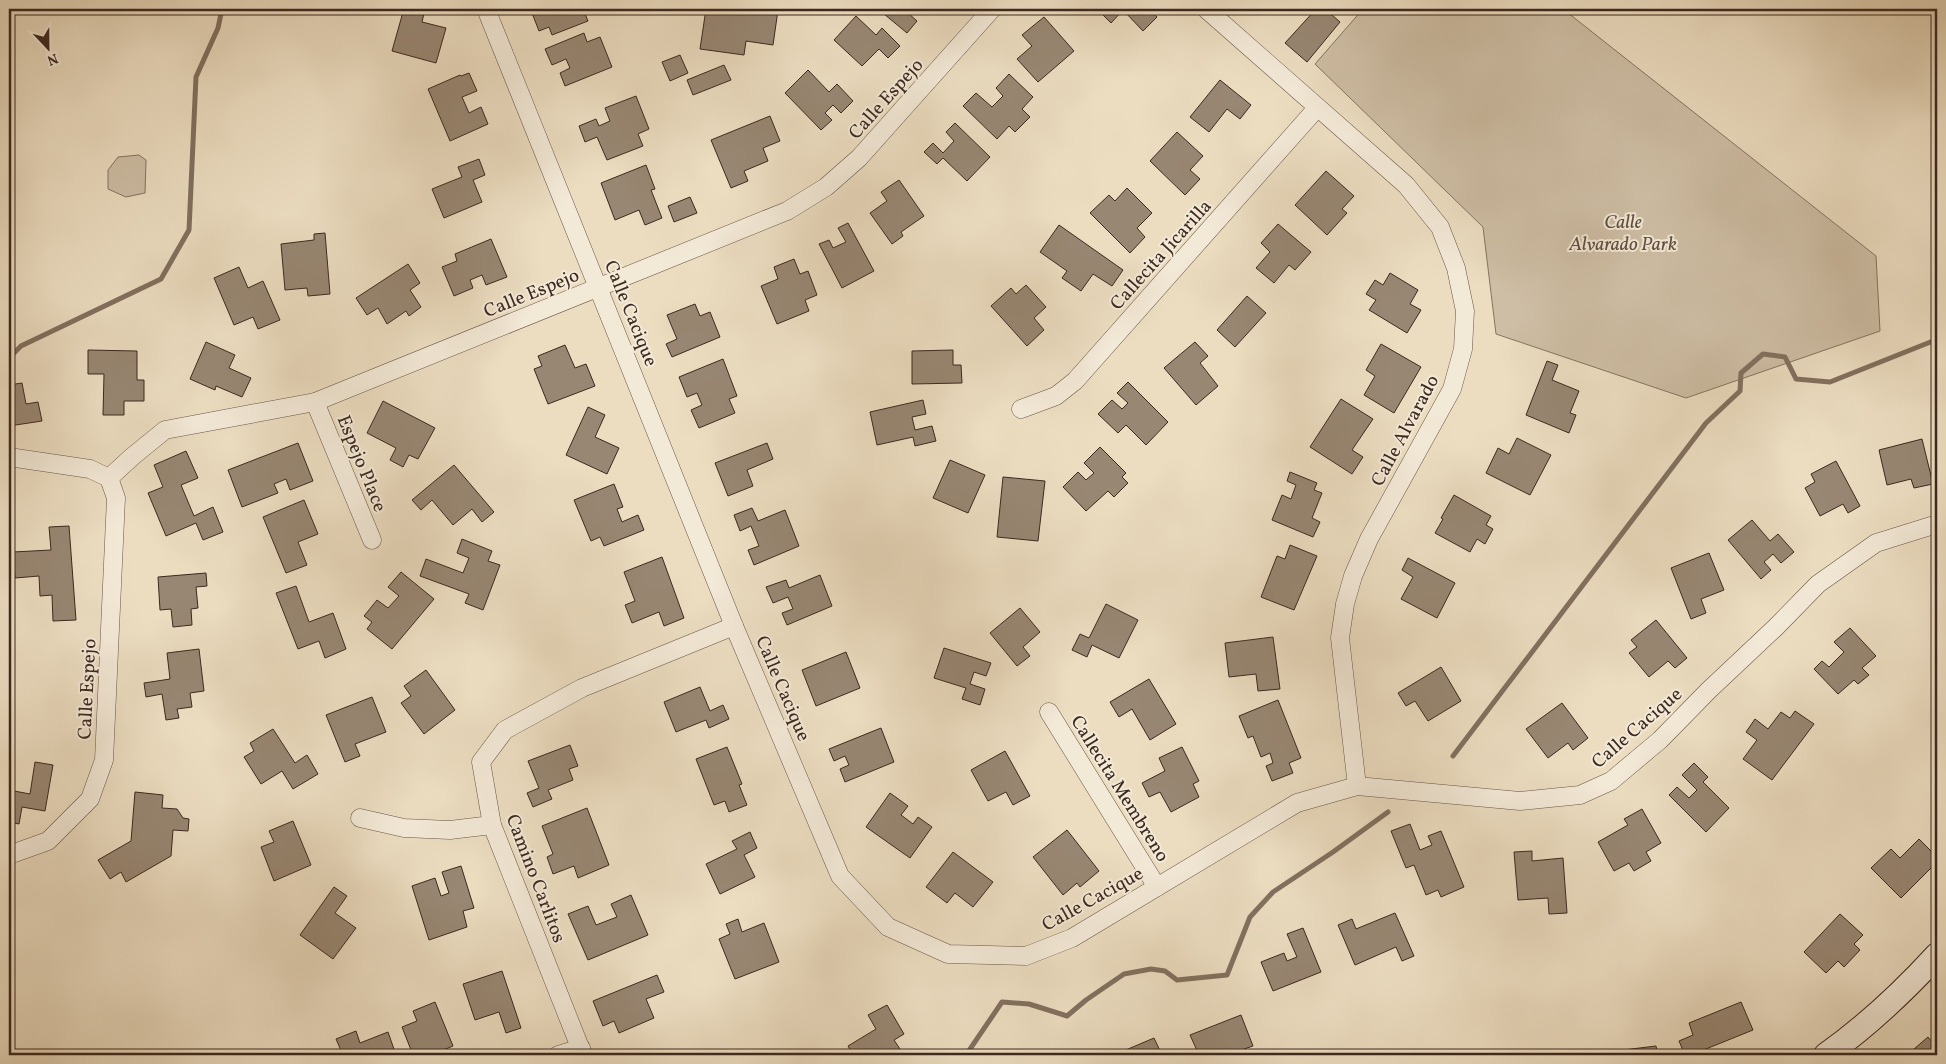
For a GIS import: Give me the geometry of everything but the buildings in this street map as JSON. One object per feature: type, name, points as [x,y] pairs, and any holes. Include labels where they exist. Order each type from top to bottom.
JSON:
[{"type":"street","name":"Calle Cacique","points":[[486,9],[734,626],[840,876],[888,927],[948,954],[1026,956],[1072,938],[1297,803],[1357,786],[1520,801],[1580,795],[1611,781],[1660,740],[1818,584],[1876,543],[1937,524]]},
{"type":"street","name":"Calle Espejo","points":[[9,855],[48,841],[90,799],[104,760],[116,498],[109,478],[133,456],[165,430],[315,402],[766,221],[807,200],[843,173],[873,144],[992,9]]},
{"type":"street","name":"Calle Alvarado","points":[[1206,9],[1406,185],[1440,227],[1456,268],[1465,311],[1463,350],[1452,390],[1369,539],[1353,576],[1344,604],[1340,638],[1357,786]]},
{"type":"street","name":"Callecita Jicarilla","points":[[1021,409],[1034,406],[1056,396],[1075,382],[1317,108]]},
{"type":"street","name":"Espejo Place","points":[[315,402],[372,540]]},
{"type":"street","points":[[9,457],[90,469],[109,478]]},
{"type":"street","name":"Camino Carlitos","points":[[582,1052],[492,825],[481,762],[505,730],[582,688],[734,626]]},
{"type":"street","name":"Callecita Membreno","points":[[1049,712],[1157,887]]},
{"type":"street","points":[[360,818],[404,828],[450,830],[492,825]]},
{"type":"street","points":[[1826,1055],[1853,1036],[1934,965]]},
{"type":"street","points":[[558,1055],[582,1052]]},
{"type":"green space","name":"Calle Alvarado Park","points":[[1363,9],[1563,9],[1876,256],[1880,331],[1686,398],[1496,334],[1483,227],[1315,64]]},
{"type":"green space","points":[[139,155],[146,160],[145,193],[126,197],[108,189],[108,170],[118,157]]},
{"type":"waterway","points":[[9,358],[21,346],[161,279],[189,230],[196,77],[218,28],[222,9]]},
{"type":"waterway","points":[[1453,756],[1706,423],[1740,391],[1741,373],[1763,354],[1785,357],[1796,379],[1830,382],[1933,341],[1937,342]]},
{"type":"waterway","points":[[966,1055],[1002,1002],[1029,1004],[1067,1016],[1086,1000],[1124,974],[1151,969],[1165,971],[1177,980],[1227,975],[1250,917],[1273,892],[1388,812]]}]
